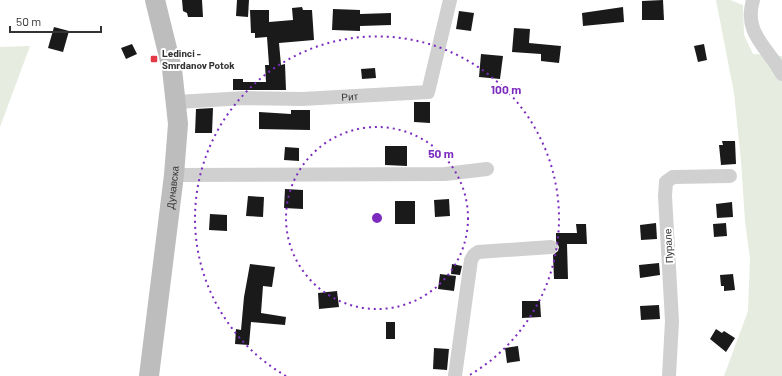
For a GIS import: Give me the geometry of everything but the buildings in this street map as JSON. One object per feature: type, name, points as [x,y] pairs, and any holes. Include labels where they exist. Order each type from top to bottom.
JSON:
[{"type":"main road","name":"Дунавска","points":[[149,376],[174,175],[177,138],[177,102],[171,64],[155,0]]},
{"type":"street","name":"Рит","points":[[177,102],[245,98],[302,99],[428,92],[450,0]]},
{"type":"street","points":[[753,0],[750,11],[753,32],[777,64],[782,74]]},
{"type":"street","points":[[174,175],[444,174],[487,169]]},
{"type":"street","name":"Пурале","points":[[669,376],[672,321],[665,196],[666,182],[673,177],[730,176]]},
{"type":"street","points":[[455,376],[467,284],[474,255],[478,252],[551,247]]},
{"type":"shaded area","points":[[716,0],[730,0],[743,5],[744,35],[753,54],[782,56],[782,376],[724,376],[748,311],[750,259],[745,221],[734,93]]},
{"type":"shaded area","points":[[30,46],[0,127],[0,47]]},
{"type":"place","name":"Ledinci - Smrdanov Potok","points":[[154,59]]}]
